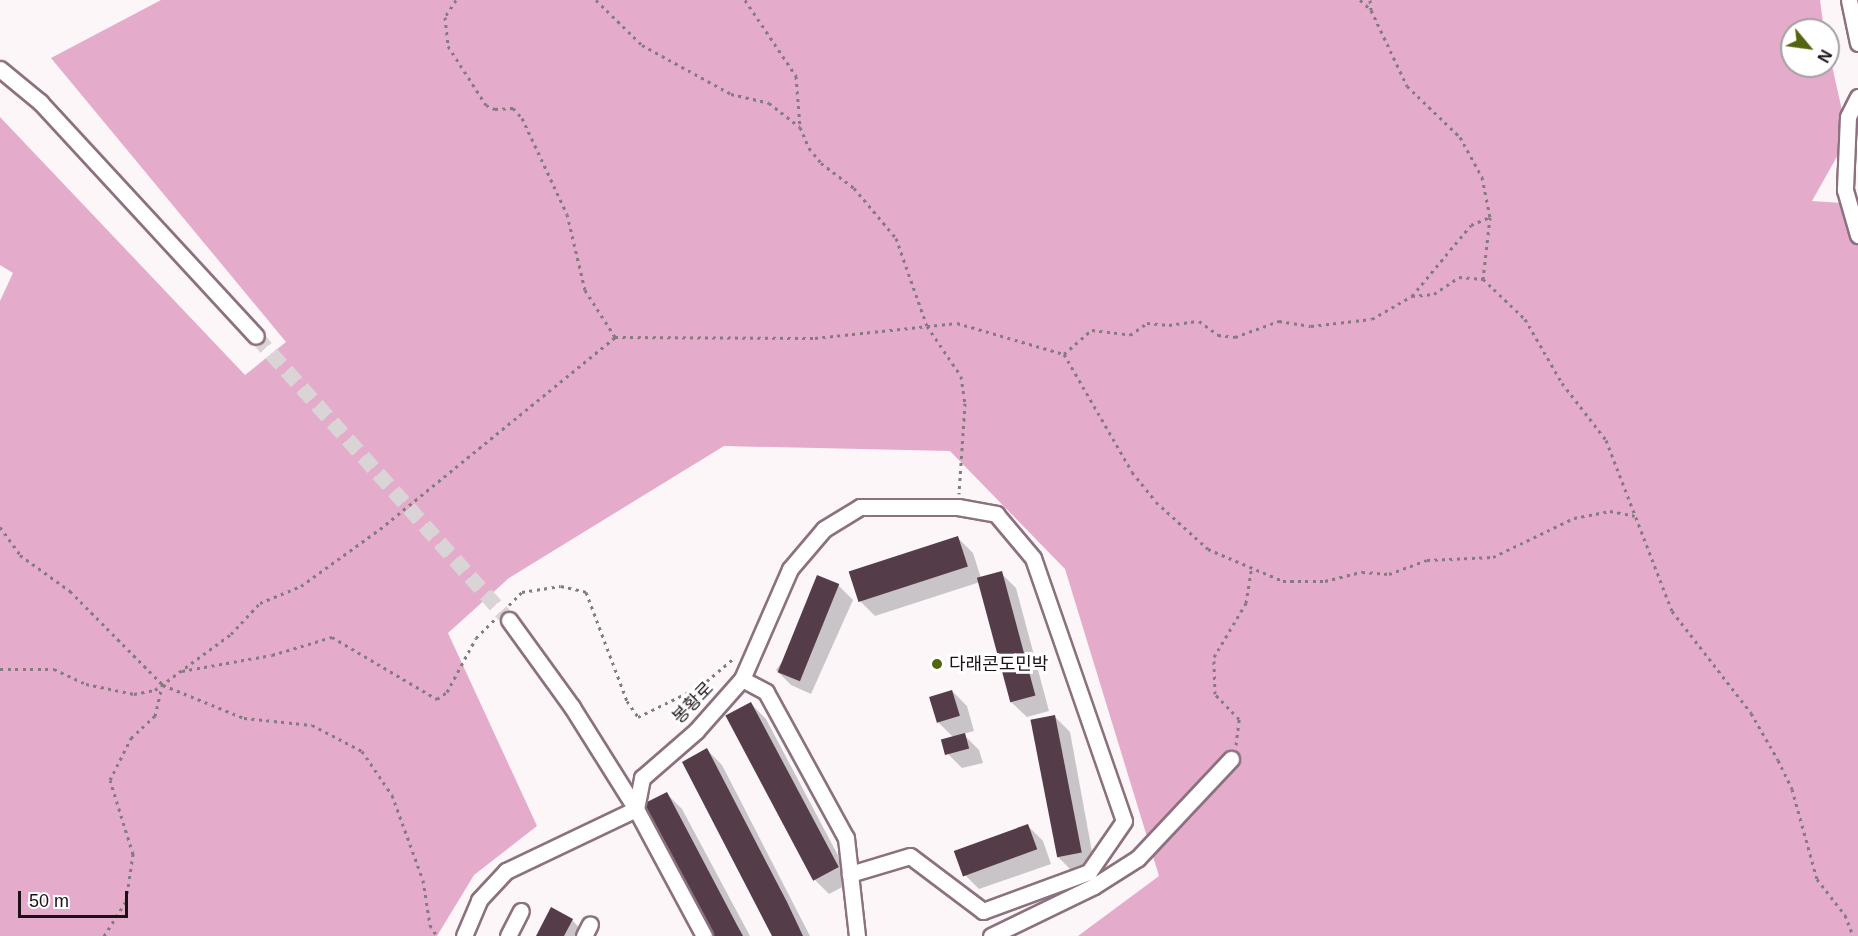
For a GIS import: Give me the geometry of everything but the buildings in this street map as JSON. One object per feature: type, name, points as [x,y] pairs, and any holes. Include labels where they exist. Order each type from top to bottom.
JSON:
[{"type":"street","points":[[1849,0],[1858,43]]},
{"type":"street","points":[[0,69],[40,102],[256,336]]},
{"type":"street","points":[[1858,97],[1848,117],[1845,154],[1845,190],[1858,235]]},
{"type":"street","name":"봉황로","points":[[636,809],[642,778],[696,731],[742,679],[790,569],[824,529],[860,507],[958,507],[996,514],[1033,558],[1124,821],[1089,872],[983,911],[910,856],[850,874]]},
{"type":"street","points":[[505,614],[572,707],[636,809],[704,936]]},
{"type":"street","points":[[742,679],[766,693],[846,838],[857,936]]},
{"type":"street","points":[[991,936],[1103,881],[1138,858],[1231,759]]},
{"type":"street","points":[[464,936],[479,900],[506,871],[636,809]]},
{"type":"street","points":[[508,936],[521,911]]},
{"type":"path","points":[[456,0],[446,17],[448,46],[486,105],[495,109],[513,108],[522,118],[567,214],[585,290],[615,337]]},
{"type":"path","points":[[596,0],[642,45],[731,94],[769,104],[800,127]]},
{"type":"path","points":[[745,0],[796,76],[800,127],[815,157],[854,188],[896,238],[927,326],[964,384],[958,507]]},
{"type":"path","points":[[1360,0],[1371,10]]},
{"type":"path","points":[[1370,0],[1371,10],[1407,86],[1454,130],[1467,148],[1482,177],[1490,217],[1483,279]]},
{"type":"path","points":[[1065,354],[1092,330],[1130,335],[1147,322],[1169,325],[1198,321],[1218,335],[1235,337],[1278,321],[1311,326],[1372,319],[1412,296],[1471,225],[1490,217]]},
{"type":"path","points":[[1412,296],[1434,294],[1459,278],[1483,279],[1525,319],[1562,383],[1606,440],[1672,611],[1751,713],[1778,760],[1792,789],[1817,879],[1845,915],[1853,936]]},
{"type":"path","points":[[0,669],[54,669],[86,684],[134,694],[149,693],[231,634],[260,603],[301,586],[380,529],[615,337],[814,338],[968,324],[1065,354],[1143,489],[1202,545],[1251,570],[1283,581],[1340,579],[1362,572],[1389,574],[1427,560],[1493,556],[1574,518],[1610,511],[1635,516]]},
{"type":"path","points":[[0,527],[20,555],[70,591],[163,685],[243,718],[312,725],[362,751],[392,795],[423,880],[430,925],[437,936]]},
{"type":"path","points":[[1231,759],[1240,724],[1215,694],[1214,657],[1246,603],[1251,570]]},
{"type":"path","points":[[181,671],[272,655],[332,637],[437,699],[447,692],[476,638],[505,614],[522,591],[561,586],[586,592],[627,701],[638,717],[701,686],[739,655],[752,658]]},
{"type":"path","points":[[104,936],[126,901],[134,854],[110,780],[131,738],[155,716],[163,685]]},
{"type":"shaded area","points":[[161,0],[1820,0],[1822,18],[1780,18],[1780,78],[1835,78],[1848,137],[1812,201],[1858,204],[1858,936],[1078,936],[1159,876],[1065,569],[950,451],[724,446],[509,578],[448,633],[537,826],[474,875],[437,936],[0,936],[0,301],[13,273],[0,265],[0,117],[245,375],[286,342],[51,58]]},
{"type":"tunnel","points":[[256,336],[509,620]]},
{"type":"place","name":"다래콘도민박","points":[[937,664]]}]
